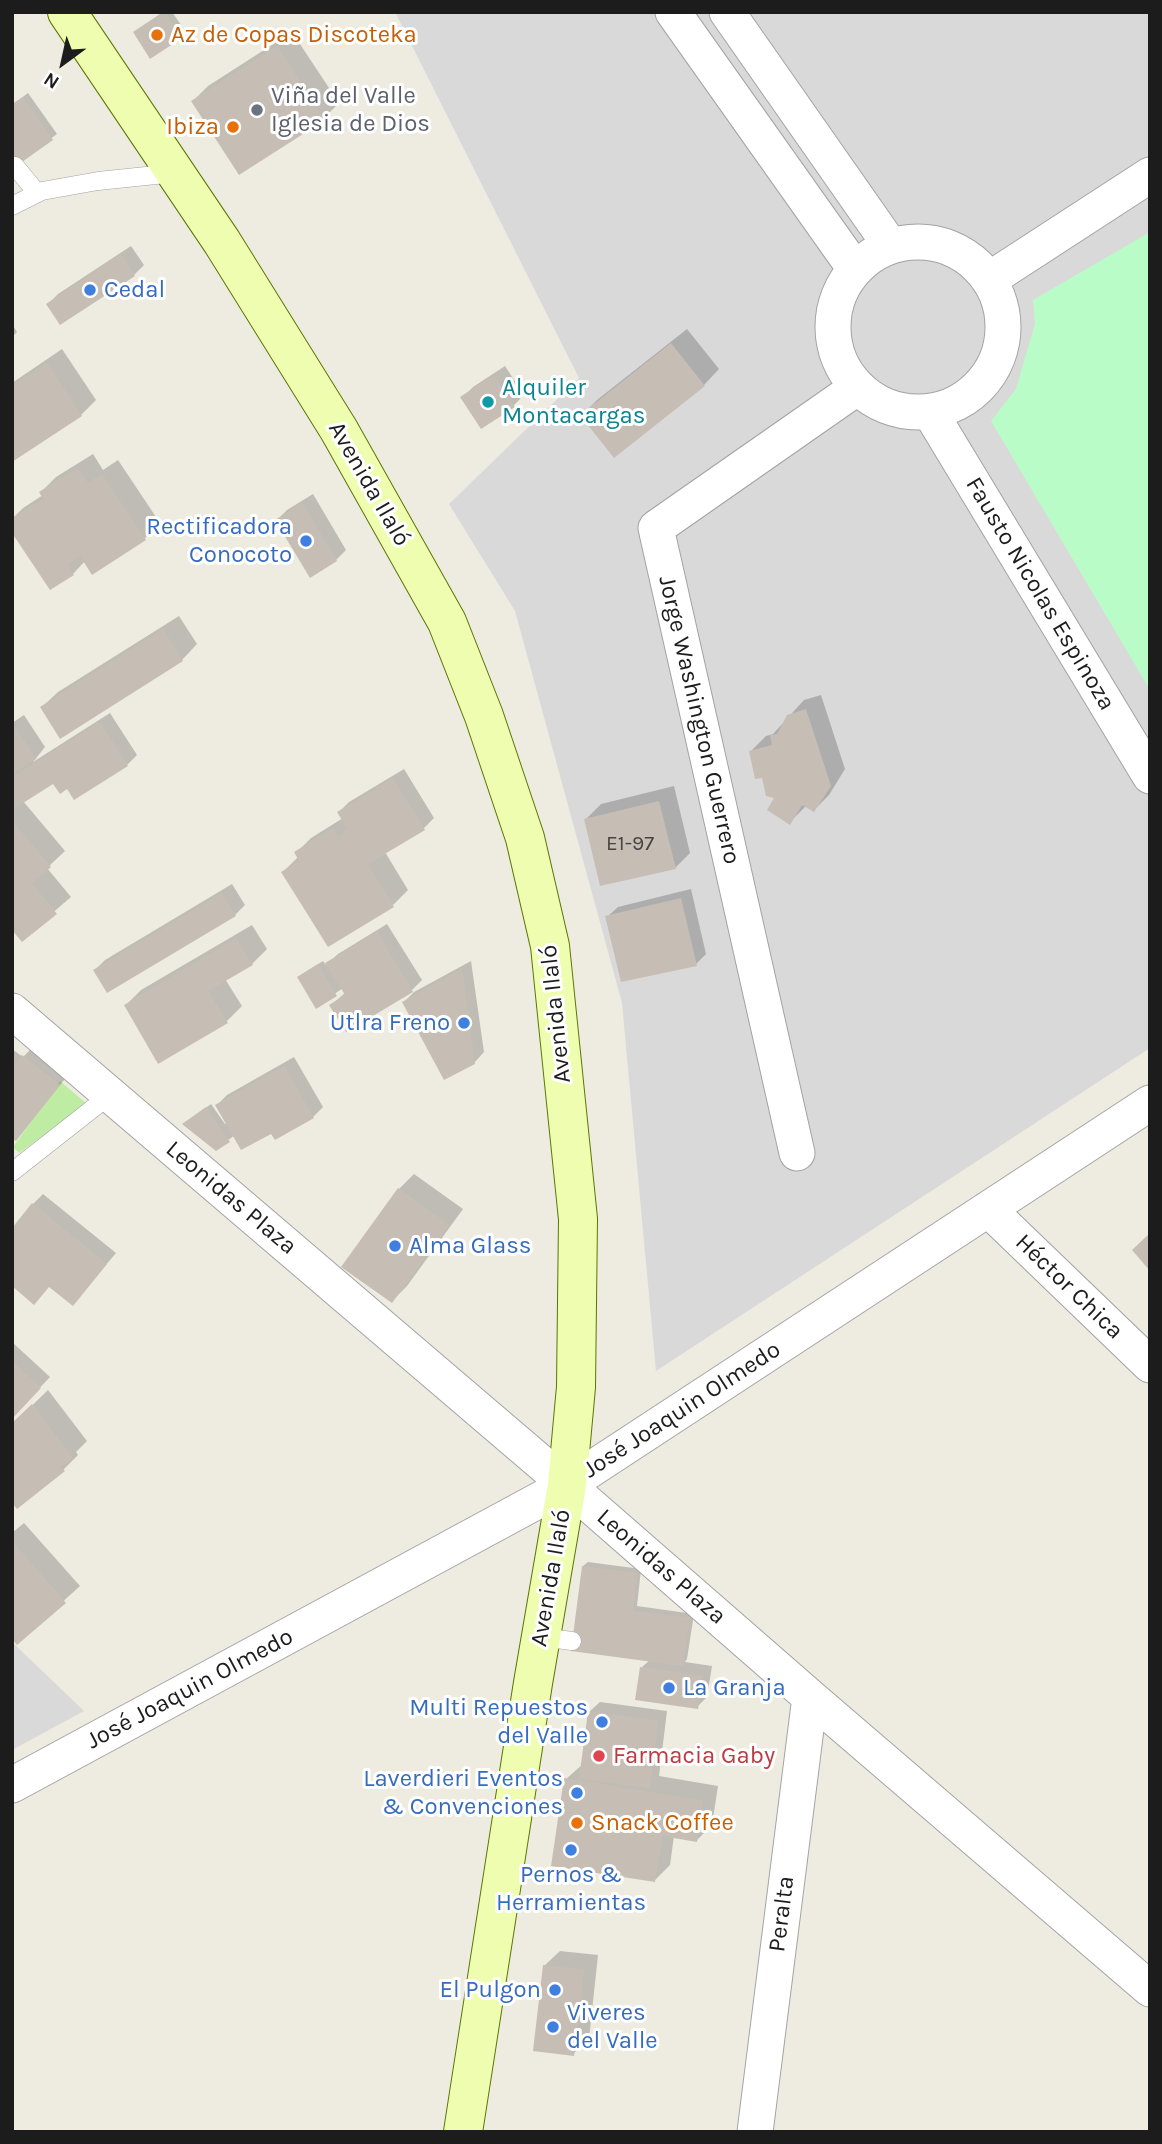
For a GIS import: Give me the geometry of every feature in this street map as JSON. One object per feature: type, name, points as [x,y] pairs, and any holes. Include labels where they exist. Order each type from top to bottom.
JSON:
[{"type":"main road","name":"Avenida Ilaló","points":[[67,12],[222,242],[339,430],[447,622],[484,716],[525,838],[550,946],[578,1219],[576,1387],[556,1639],[463,2132]]},
{"type":"street","points":[[673,12],[855,269]]},
{"type":"street","points":[[727,12],[890,245]]},
{"type":"street","points":[[990,279],[1150,175]]},
{"type":"street","points":[[918,241],[946,246],[970,259],[990,279],[1000,302],[1004,326],[1001,351],[991,374],[975,392],[954,405],[930,412],[891,408],[873,400],[858,387],[839,360],[832,328],[838,296],[855,269],[890,245],[918,241]]},
{"type":"street","name":"Jorge Washington Guerrero","points":[[797,1153],[656,528],[858,387]]},
{"type":"street","name":"Fausto Nicolas Espinoza","points":[[930,412],[1150,776]]},
{"type":"street","name":"Leonidas Plaza","points":[[12,1011],[567,1485],[698,1612],[810,1697],[1150,1989]]},
{"type":"street","name":"José Joaquin Olmedo","points":[[12,1785],[567,1485],[1150,1103]]},
{"type":"street","name":"Héctor Chica","points":[[988,1209],[1150,1365]]},
{"type":"street","name":"Peralta","points":[[755,2132],[810,1697]]},
{"type":"lane","points":[[15,166],[37,193]]},
{"type":"lane","points":[[12,206],[37,193],[98,181],[175,173]]},
{"type":"lane","points":[[12,1172],[110,1095]]},
{"type":"shaded area","points":[[395,12],[1150,12],[1150,1048],[656,1371],[622,1003],[515,611],[449,504],[579,378]]},
{"type":"shaded area","points":[[12,1642],[84,1711],[12,1750]]},
{"type":"green space","points":[[1150,232],[1150,690],[991,421],[1016,389],[1035,324],[1033,300]]},
{"type":"green space","points":[[60,1081],[87,1104],[19,1153],[13,1147]]},
{"type":"building","name":"Az de Copas Discoteka","points":[[163,12],[182,38],[150,59],[133,32]]},
{"type":"building","points":[[277,46],[325,120],[239,175],[191,101]]},
{"type":"building","points":[[23,97],[53,140],[12,169],[12,104]]},
{"type":"building","name":"Cedal","points":[[121,254],[135,276],[60,325],[46,304]]},
{"type":"building","points":[[671,343],[705,386],[614,458],[580,415]]},
{"type":"building","points":[[47,363],[82,416],[12,462],[12,386]]},
{"type":"building","name":"Alquiler Montacargas","points":[[494,375],[515,407],[481,429],[460,397]]},
{"type":"building","points":[[77,468],[88,483],[102,474],[146,540],[92,575],[80,556],[67,565],[74,575],[50,590],[12,533],[12,518],[43,499],[39,492]]},
{"type":"building","name":"Rectificadora Conocoto","points":[[302,503],[337,561],[310,578],[275,520]]},
{"type":"building","points":[[163,629],[183,661],[60,739],[40,707]]},
{"type":"building","points":[[806,709],[831,786],[814,812],[802,805],[790,825],[767,810],[774,798],[766,796],[762,778],[755,779],[749,751],[772,745],[770,735],[777,734],[787,715]]},
{"type":"building","points":[[12,722],[36,759],[12,774]]},
{"type":"building","points":[[100,722],[128,766],[74,800],[67,789],[60,794],[53,784],[12,810],[12,777]]},
{"type":"building","points":[[393,778],[425,830],[368,864],[394,907],[328,947],[281,872],[299,861],[294,852],[333,828],[338,836],[348,830],[337,812]]},
{"type":"building","points":[[659,801],[676,869],[600,886],[584,819]]},
{"type":"building","points":[[12,821],[51,867],[32,883],[57,914],[22,942],[12,930]]},
{"type":"building","points":[[222,893],[236,916],[107,993],[93,970]]},
{"type":"building","points":[[681,898],[697,966],[621,982],[605,916]]},
{"type":"building","points":[[377,932],[413,992],[346,1032],[329,1005],[345,995],[325,963]]},
{"type":"building","points":[[236,938],[253,965],[208,991],[228,1023],[158,1064],[124,1005]]},
{"type":"building","points":[[318,964],[337,996],[316,1009],[297,977]]},
{"type":"building","points":[[462,969],[475,1064],[444,1080],[402,1002]]},
{"type":"building","points":[[22,1055],[60,1085],[16,1141],[12,1138],[12,1068]]},
{"type":"building","points":[[284,1066],[314,1118],[275,1140],[271,1134],[241,1150],[215,1105]]},
{"type":"building","points":[[206,1107],[230,1142],[216,1151],[182,1124]]},
{"type":"building","name":"Alma Glass","points":[[398,1188],[449,1225],[392,1303],[341,1267]]},
{"type":"building","points":[[32,1203],[107,1264],[73,1306],[49,1287],[34,1305],[12,1286],[12,1228]]},
{"type":"building","points":[[1150,1233],[1150,1271],[1132,1250]]},
{"type":"building","points":[[12,1361],[41,1388],[12,1419]]},
{"type":"building","points":[[32,1404],[73,1458],[61,1467],[65,1471],[17,1509],[12,1503],[12,1423]]},
{"type":"building","points":[[12,1541],[66,1603],[17,1645],[12,1639]]},
{"type":"building","points":[[582,1566],[637,1573],[633,1611],[690,1618],[683,1666],[571,1651]]},
{"type":"building","name":"La Granja","points":[[640,1667],[703,1676],[698,1709],[635,1700]]},
{"type":"building","points":[[588,1711],[658,1721],[650,1788],[579,1779]]},
{"type":"building","points":[[564,1778],[703,1801],[697,1842],[662,1836],[655,1882],[551,1866]]},
{"type":"building","points":[[543,1965],[584,1970],[574,2056],[533,2051]]},
{"type":"place","name":"Az de Copas Discoteka","points":[[157,35]]},
{"type":"place","name":"Viña del Valle Iglesia de Dios","points":[[257,110]]},
{"type":"place","name":"Ibiza","points":[[233,127]]},
{"type":"place","name":"Cedal","points":[[90,290]]},
{"type":"place","name":"Alquiler Montacargas","points":[[488,402]]},
{"type":"place","name":"Rectificadora Conocoto","points":[[306,541]]},
{"type":"place","name":"Utlra Freno","points":[[464,1023]]},
{"type":"place","name":"Alma Glass","points":[[395,1246]]},
{"type":"place","name":"La Granja","points":[[669,1688]]},
{"type":"place","name":"Multi Repuestos del Valle","points":[[602,1722]]},
{"type":"place","name":"Farmacia Gaby","points":[[599,1756]]},
{"type":"place","name":"Laverdieri Eventos & Convenciones","points":[[577,1793]]},
{"type":"place","name":"Snack Coffee","points":[[577,1823]]},
{"type":"place","name":"Pernos & Herramientas","points":[[571,1850]]},
{"type":"place","name":"El Pulgon","points":[[555,1990]]},
{"type":"place","name":"Viveres del Valle","points":[[553,2027]]}]
